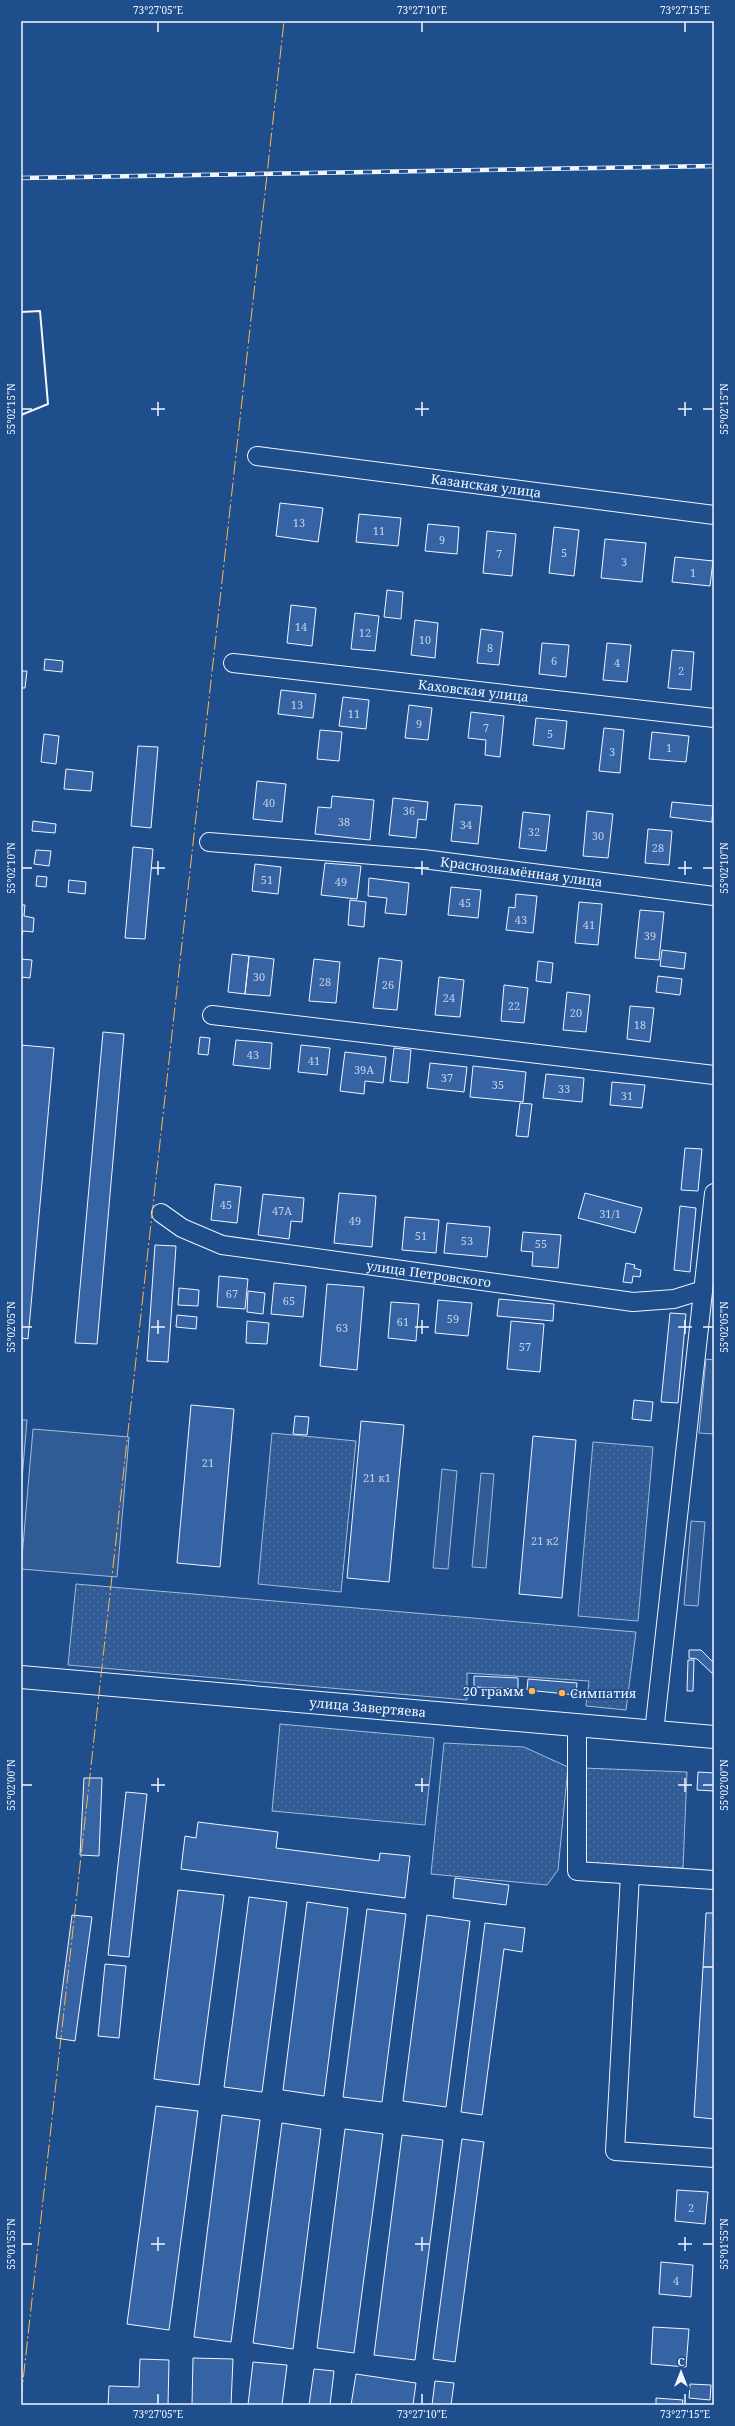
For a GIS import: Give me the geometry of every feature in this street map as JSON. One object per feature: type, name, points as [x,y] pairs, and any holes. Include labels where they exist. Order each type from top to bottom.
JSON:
[{"type":"main road","name":"улица Завертяева","points":[[21,1677],[714,1737]]},
{"type":"street","name":"Казанская улица","points":[[257,456],[714,515]]},
{"type":"street","name":"Каховская улица","points":[[233,663],[714,718]]},
{"type":"street","name":"Краснознамённая улица","points":[[209,842],[423,859],[714,896]]},
{"type":"street","points":[[212,1015],[714,1075]]},
{"type":"street","points":[[654,1732],[714,1193]]},
{"type":"street","name":"улица Петровского","points":[[161,1213],[182,1228],[222,1245],[633,1302],[674,1299],[703,1290]]},
{"type":"street","points":[[577,1726],[577,1871],[714,1880]]},
{"type":"street","points":[[630,1875],[615,2151],[714,2158]]},
{"type":"shaded area","points":[[706,1359],[714,1360],[713,1434],[699,1433]]},
{"type":"shaded area","points":[[21,1420],[27,1420],[21,1491]]},
{"type":"shaded area","points":[[33,1429],[129,1437],[117,1577],[21,1569]]},
{"type":"shaded area","points":[[272,1433],[356,1441],[341,1592],[258,1584]]},
{"type":"shaded area","points":[[593,1442],[653,1447],[638,1621],[578,1616]]},
{"type":"shaded area","points":[[442,1469],[457,1471],[448,1569],[433,1568]]},
{"type":"shaded area","points":[[481,1473],[494,1474],[486,1568],[472,1567]]},
{"type":"shaded area","points":[[691,1521],[705,1522],[698,1606],[684,1605]]},
{"type":"shaded area","points":[[76,1584],[636,1632],[626,1710],[586,1706],[589,1681],[467,1673],[467,1700],[68,1665]]},
{"type":"shaded area","points":[[280,1724],[434,1738],[425,1825],[272,1811]]},
{"type":"shaded area","points":[[444,1743],[524,1747],[568,1767],[558,1870],[547,1885],[431,1874]]},
{"type":"shaded area","points":[[583,1768],[687,1772],[683,1868],[579,1864]]},
{"type":"building","points":[[280,503],[323,508],[318,542],[276,536]]},
{"type":"building","points":[[359,514],[401,518],[398,546],[356,542]]},
{"type":"building","points":[[428,524],[459,527],[457,554],[425,551]]},
{"type":"building","points":[[554,527],[579,530],[574,576],[549,573]]},
{"type":"building","points":[[487,531],[516,534],[512,576],[483,573]]},
{"type":"building","points":[[605,539],[646,543],[642,582],[601,578]]},
{"type":"building","points":[[675,557],[713,561],[710,586],[672,582]]},
{"type":"building","points":[[387,590],[403,592],[401,619],[384,617]]},
{"type":"building","points":[[291,605],[316,608],[312,646],[287,643]]},
{"type":"building","points":[[355,613],[379,616],[375,651],[351,649]]},
{"type":"building","points":[[415,620],[438,623],[435,658],[411,655]]},
{"type":"building","points":[[481,629],[503,632],[499,665],[477,663]]},
{"type":"building","points":[[542,643],[569,645],[566,677],[539,674]]},
{"type":"building","points":[[607,643],[631,645],[627,682],[603,680]]},
{"type":"building","points":[[672,650],[694,652],[691,690],[668,688]]},
{"type":"building","points":[[45,659],[63,661],[62,672],[44,670]]},
{"type":"building","points":[[21,671],[27,671],[25,688],[21,688]]},
{"type":"building","points":[[281,690],[316,694],[313,718],[278,714]]},
{"type":"building","points":[[343,697],[369,700],[366,729],[339,726]]},
{"type":"building","points":[[409,705],[432,708],[428,740],[405,738]]},
{"type":"building","points":[[471,712],[504,716],[500,757],[485,755],[486,740],[468,738]]},
{"type":"building","points":[[536,718],[567,721],[564,749],[533,745]]},
{"type":"building","points":[[604,728],[624,730],[620,773],[599,771]]},
{"type":"building","points":[[320,730],[342,732],[339,761],[317,759]]},
{"type":"building","points":[[652,732],[689,736],[686,762],[649,759]]},
{"type":"building","points":[[44,734],[59,736],[56,764],[41,762]]},
{"type":"building","points":[[138,746],[158,747],[151,828],[131,826]]},
{"type":"building","points":[[66,769],[93,772],[91,791],[64,789]]},
{"type":"building","points":[[257,781],[286,784],[282,822],[253,819]]},
{"type":"building","points":[[332,796],[374,800],[370,840],[315,834],[318,807],[331,808]]},
{"type":"building","points":[[393,798],[428,802],[426,820],[418,819],[416,838],[389,835]]},
{"type":"building","points":[[672,802],[713,806],[712,822],[670,817]]},
{"type":"building","points":[[455,804],[482,806],[478,844],[451,841]]},
{"type":"building","points":[[587,811],[613,814],[608,858],[583,856]]},
{"type":"building","points":[[523,812],[550,815],[546,851],[519,848]]},
{"type":"building","points":[[33,821],[56,824],[55,833],[32,831]]},
{"type":"building","points":[[648,829],[672,831],[669,865],[645,863]]},
{"type":"building","points":[[133,847],[153,849],[145,939],[125,938]]},
{"type":"building","points":[[36,850],[51,851],[49,866],[34,864]]},
{"type":"building","points":[[325,863],[361,866],[357,899],[321,895]]},
{"type":"building","points":[[255,864],[281,867],[278,894],[252,891]]},
{"type":"building","points":[[37,876],[47,877],[46,887],[36,886]]},
{"type":"building","points":[[369,878],[409,883],[406,915],[385,913],[387,898],[368,896]]},
{"type":"building","points":[[69,880],[86,882],[85,894],[68,892]]},
{"type":"building","points":[[451,887],[481,890],[478,918],[448,915]]},
{"type":"building","points":[[516,894],[537,896],[533,933],[506,930],[509,907],[515,908]]},
{"type":"building","points":[[350,900],[366,902],[364,927],[348,925]]},
{"type":"building","points":[[579,902],[602,904],[598,945],[575,943]]},
{"type":"building","points":[[21,905],[25,905],[24,916],[34,918],[33,932],[23,931],[21,940]]},
{"type":"building","points":[[640,910],[664,912],[659,960],[635,958]]},
{"type":"building","points":[[662,950],[686,953],[684,969],[660,966]]},
{"type":"building","points":[[232,954],[249,956],[245,994],[228,992]]},
{"type":"building","points":[[249,956],[274,959],[270,996],[245,994]]},
{"type":"building","points":[[379,958],[402,961],[397,1010],[373,1008]]},
{"type":"building","points":[[21,959],[32,960],[30,978],[21,977]]},
{"type":"building","points":[[314,959],[340,962],[336,1003],[309,1001]]},
{"type":"building","points":[[538,961],[553,963],[551,983],[536,981]]},
{"type":"building","points":[[658,976],[682,979],[680,995],[656,992]]},
{"type":"building","points":[[439,977],[464,980],[460,1017],[435,1015]]},
{"type":"building","points":[[504,985],[528,988],[524,1023],[501,1021]]},
{"type":"building","points":[[567,992],[590,995],[586,1032],[563,1030]]},
{"type":"building","points":[[630,1006],[654,1008],[650,1042],[627,1039]]},
{"type":"building","points":[[103,1032],[124,1034],[97,1344],[75,1343]]},
{"type":"building","points":[[200,1037],[210,1038],[208,1055],[198,1054]]},
{"type":"building","points":[[236,1040],[272,1043],[270,1069],[233,1065]]},
{"type":"building","points":[[21,1045],[54,1048],[28,1339],[21,1338]]},
{"type":"building","points":[[301,1045],[330,1048],[327,1075],[298,1072]]},
{"type":"building","points":[[394,1048],[411,1050],[408,1083],[390,1081]]},
{"type":"building","points":[[345,1052],[386,1057],[383,1083],[365,1081],[364,1094],[340,1091]]},
{"type":"building","points":[[430,1063],[467,1067],[464,1092],[427,1088]]},
{"type":"building","points":[[473,1066],[526,1072],[523,1102],[470,1097]]},
{"type":"building","points":[[546,1074],[584,1078],[582,1102],[543,1098]]},
{"type":"building","points":[[612,1082],[645,1085],[642,1108],[610,1105]]},
{"type":"building","points":[[520,1103],[532,1104],[528,1137],[516,1136]]},
{"type":"building","points":[[685,1148],[702,1149],[698,1191],[681,1190]]},
{"type":"building","points":[[215,1184],[241,1187],[237,1223],[211,1220]]},
{"type":"building","points":[[339,1193],[376,1196],[372,1247],[334,1243]]},
{"type":"building","points":[[585,1193],[642,1208],[635,1233],[578,1218]]},
{"type":"building","points":[[263,1194],[304,1198],[302,1222],[291,1221],[289,1239],[258,1235]]},
{"type":"building","points":[[680,1206],[696,1208],[690,1272],[674,1270]]},
{"type":"building","points":[[405,1217],[439,1220],[436,1253],[402,1250]]},
{"type":"building","points":[[447,1223],[490,1227],[487,1257],[444,1253]]},
{"type":"building","points":[[523,1232],[561,1235],[558,1268],[532,1266],[533,1252],[521,1251]]},
{"type":"building","points":[[155,1245],[176,1246],[168,1362],[147,1361]]},
{"type":"building","points":[[626,1263],[635,1265],[634,1268],[641,1270],[640,1277],[633,1276],[632,1283],[623,1282]]},
{"type":"building","points":[[219,1276],[248,1279],[245,1309],[217,1307]]},
{"type":"building","points":[[274,1283],[306,1286],[303,1317],[271,1314]]},
{"type":"building","points":[[327,1284],[364,1287],[357,1370],[320,1366]]},
{"type":"building","points":[[179,1288],[199,1290],[198,1306],[178,1305]]},
{"type":"building","points":[[248,1291],[265,1293],[263,1314],[247,1312]]},
{"type":"building","points":[[499,1299],[554,1304],[553,1321],[497,1316]]},
{"type":"building","points":[[438,1300],[472,1303],[468,1336],[435,1333]]},
{"type":"building","points":[[391,1302],[419,1304],[416,1341],[388,1338]]},
{"type":"building","points":[[670,1313],[686,1314],[678,1403],[661,1402]]},
{"type":"building","points":[[177,1315],[197,1317],[196,1329],[176,1327]]},
{"type":"building","points":[[247,1321],[269,1323],[267,1344],[246,1343]]},
{"type":"building","points":[[511,1321],[544,1324],[540,1372],[507,1369]]},
{"type":"building","points":[[634,1400],[653,1402],[651,1421],[632,1419]]},
{"type":"building","points":[[191,1405],[234,1409],[220,1567],[177,1563]]},
{"type":"building","points":[[295,1416],[309,1417],[307,1435],[293,1434]]},
{"type":"building","points":[[361,1421],[404,1425],[389,1582],[347,1578]]},
{"type":"building","points":[[533,1436],[576,1440],[562,1598],[519,1594]]},
{"type":"building","points":[[689,1650],[701,1650],[714,1663],[714,1675],[697,1659],[689,1658]]},
{"type":"building","points":[[688,1660],[694,1660],[693,1691],[687,1691]]},
{"type":"building","points":[[474,1676],[518,1678],[518,1689],[474,1687]]},
{"type":"building","points":[[528,1679],[577,1683],[576,1695],[527,1690]]},
{"type":"building","points":[[698,1772],[714,1773],[714,1791],[697,1790]]},
{"type":"building","points":[[84,1778],[102,1778],[99,1856],[80,1855]]},
{"type":"building","points":[[126,1792],[147,1794],[129,1957],[108,1955]]},
{"type":"building","points":[[198,1822],[278,1832],[276,1848],[379,1861],[380,1853],[410,1856],[405,1898],[181,1869],[185,1836],[196,1838]]},
{"type":"building","points":[[455,1878],[509,1885],[506,1905],[453,1898]]},
{"type":"building","points":[[178,1890],[224,1895],[199,2085],[154,2079]]},
{"type":"building","points":[[249,1897],[287,1902],[262,2092],[224,2087]]},
{"type":"building","points":[[307,1902],[348,1908],[324,2096],[283,2090]]},
{"type":"building","points":[[367,1909],[406,1914],[382,2102],[343,2097]]},
{"type":"building","points":[[706,1913],[714,1913],[714,1967],[703,1967]]},
{"type":"building","points":[[72,1915],[92,1917],[75,2041],[56,2038]]},
{"type":"building","points":[[427,1915],[470,1921],[446,2107],[403,2101]]},
{"type":"building","points":[[485,1923],[525,1928],[522,1952],[504,1949],[482,2115],[461,2112]]},
{"type":"building","points":[[105,1964],[126,1966],[119,2038],[98,2036]]},
{"type":"building","points":[[703,1967],[714,1967],[714,2119],[694,2117]]},
{"type":"building","points":[[156,2106],[198,2111],[169,2330],[127,2324]]},
{"type":"building","points":[[222,2115],[260,2120],[231,2342],[194,2337]]},
{"type":"building","points":[[282,2123],[321,2129],[293,2349],[253,2343]]},
{"type":"building","points":[[345,2129],[383,2134],[354,2353],[317,2348]]},
{"type":"building","points":[[402,2135],[443,2140],[415,2360],[374,2355]]},
{"type":"building","points":[[462,2139],[484,2142],[455,2362],[433,2359]]},
{"type":"building","points":[[677,2190],[708,2192],[705,2224],[675,2221]]},
{"type":"building","points":[[661,2262],[693,2265],[691,2297],[659,2294]]},
{"type":"building","points":[[653,2327],[689,2329],[686,2367],[651,2364]]},
{"type":"building","points":[[193,2358],[233,2359],[231,2405],[192,2405]]},
{"type":"building","points":[[140,2359],[169,2360],[168,2405],[108,2405],[109,2386],[139,2387]]},
{"type":"building","points":[[253,2362],[287,2365],[282,2405],[248,2405]]},
{"type":"building","points":[[314,2369],[334,2371],[330,2405],[309,2405]]},
{"type":"building","points":[[356,2374],[416,2383],[413,2405],[351,2405]]},
{"type":"building","points":[[435,2381],[454,2383],[451,2405],[432,2405]]},
{"type":"building","points":[[690,2384],[711,2385],[710,2400],[689,2398]]},
{"type":"building","points":[[656,2398],[683,2400],[682,2405],[656,2405]]},
{"type":"railway","points":[[21,178],[714,166]]},
{"type":"wall","points":[[21,312],[40,311],[48,404],[21,415]]},
{"type":"power","points":[[21,2399],[284,21]]},
{"type":"place","name":"20 грамм","points":[[532,1691]]},
{"type":"place","name":"Симпатия","points":[[562,1693]]}]
